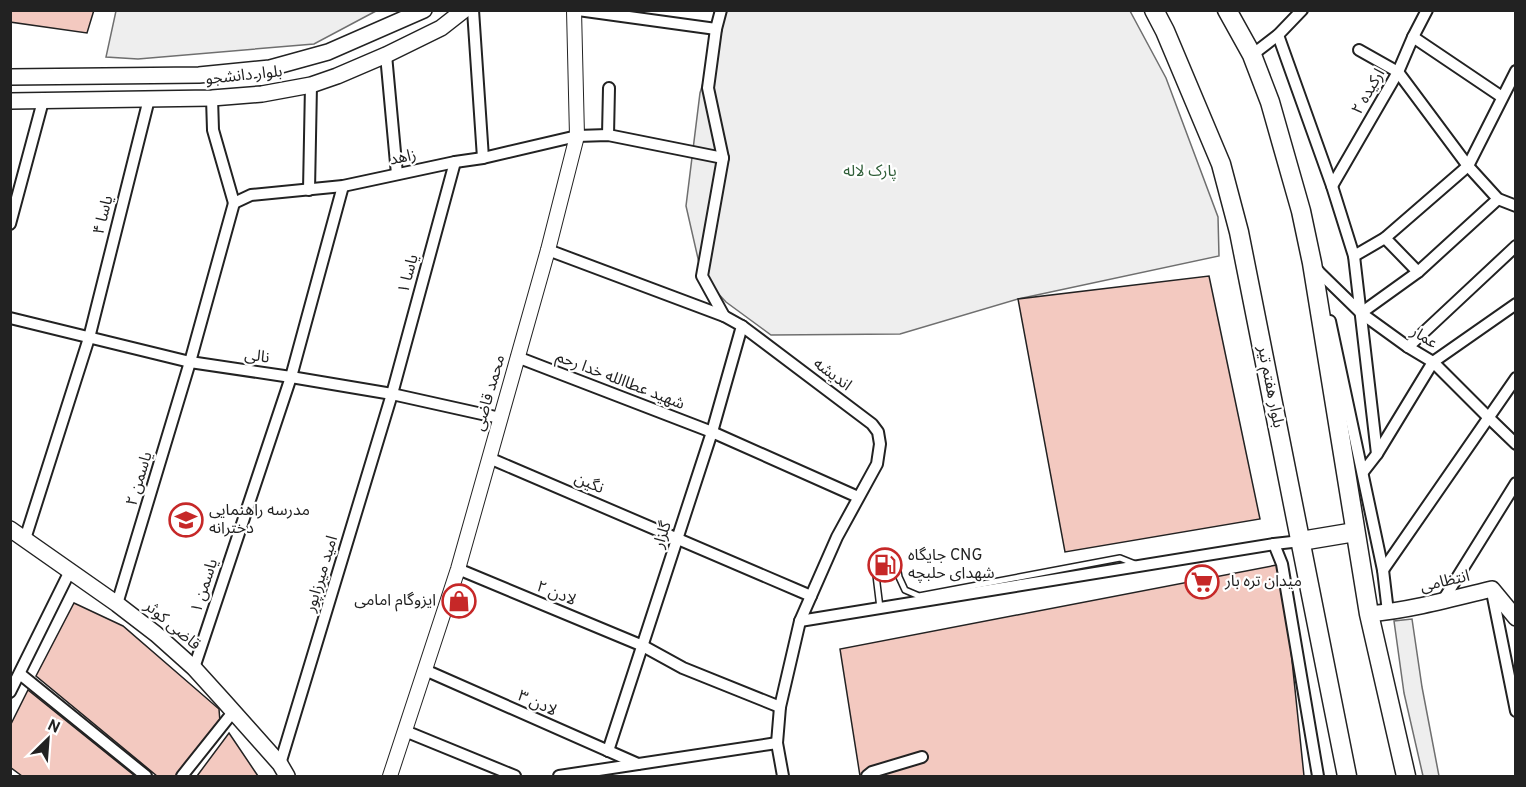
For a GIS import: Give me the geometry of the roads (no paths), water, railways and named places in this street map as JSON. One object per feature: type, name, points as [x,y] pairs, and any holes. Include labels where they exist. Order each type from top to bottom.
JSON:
[{"type":"main road","name":"بلوار دانشجو","points":[[10,77],[199,75],[270,69],[328,52],[424,10]]},
{"type":"main road","name":"بلوار دانشجو","points":[[10,101],[212,98],[262,94],[311,85],[386,55],[441,28],[464,10]]},
{"type":"main road","name":"بلوار هفتم تیر","points":[[1154,10],[1166,31],[1221,164],[1239,232],[1347,777]]},
{"type":"main road","points":[[1227,10],[1252,55],[1270,102],[1316,268],[1369,614],[1406,777]]},
{"type":"main road","name":"قاضی کوثر","points":[[10,529],[156,634],[194,668],[283,770]]},
{"type":"main road","points":[[1301,541],[1355,532]]},
{"type":"main road","name":"انتظامی","points":[[1369,614],[1442,602],[1492,589],[1513,609]]},
{"type":"street","points":[[473,10],[483,158]]},
{"type":"street","points":[[576,10],[716,28]]},
{"type":"street","name":"محمد قاضی","points":[[390,777],[458,569],[578,136],[576,10]]},
{"type":"street","name":"اندیشه","points":[[721,10],[716,28],[708,88],[723,158],[702,276],[724,315],[742,326],[872,424],[878,432],[880,444],[877,464],[837,537],[800,621],[780,707],[777,743],[783,777]]},
{"type":"street","points":[[1252,55],[1278,35],[1302,10]]},
{"type":"street","name":"ارکیده ۲","points":[[1332,186],[1398,72],[1427,10]]},
{"type":"street","points":[[1278,35],[1332,186],[1354,256],[1377,454]]},
{"type":"street","points":[[1413,37],[1502,97]]},
{"type":"street","points":[[1359,50],[1398,72],[1468,166],[1498,199],[1515,206]]},
{"type":"street","points":[[386,55],[397,174]]},
{"type":"street","points":[[1354,256],[1385,238],[1468,166],[1515,71]]},
{"type":"street","points":[[309,190],[311,85]]},
{"type":"street","points":[[608,135],[609,87]]},
{"type":"street","points":[[212,98],[213,130],[234,203]]},
{"type":"street","name":"یاسا ۴","points":[[89,338],[149,99]]},
{"type":"street","points":[[10,224],[44,101]]},
{"type":"street","name":"زاهد","points":[[234,203],[250,195],[343,186],[578,136],[608,135],[723,158]]},
{"type":"street","name":"یاسا ۱","points":[[392,394],[455,162]]},
{"type":"street","name":"یاسمن ۱","points":[[194,668],[291,377],[343,186]]},
{"type":"street","points":[[1361,313],[1418,272],[1498,199]]},
{"type":"street","name":"یاسمن ۲","points":[[117,604],[190,362],[234,203]]},
{"type":"street","points":[[1385,238],[1418,272]]},
{"type":"street","points":[[1408,347],[1515,246]]},
{"type":"street","points":[[548,250],[724,315]]},
{"type":"street","points":[[1316,268],[1363,472],[1383,570],[1388,612]]},
{"type":"street","name":"عمار","points":[[1316,268],[1361,313],[1433,362],[1488,417],[1514,439]]},
{"type":"street","points":[[1363,472],[1377,454],[1433,362],[1515,304]]},
{"type":"street","name":"نالی","points":[[10,318],[190,362],[392,394],[500,418]]},
{"type":"street","name":"گلزار","points":[[608,751],[712,432],[742,326]]},
{"type":"street","points":[[25,539],[89,338]]},
{"type":"street","name":"شهید عطاالله خدا رحم","points":[[517,357],[712,432],[858,497]]},
{"type":"street","points":[[1383,570],[1515,378]]},
{"type":"street","name":"امید میرزاپور","points":[[283,770],[392,394]]},
{"type":"street","name":"نگین","points":[[489,458],[811,596]]},
{"type":"street","points":[[1442,602],[1515,483]]},
{"type":"street","points":[[800,621],[1301,541]]},
{"type":"street","points":[[1274,544],[1282,564],[1318,777]]},
{"type":"street","name":"لادن ۲","points":[[458,569],[643,646],[683,668],[780,707]]},
{"type":"street","points":[[10,692],[70,571]]},
{"type":"street","points":[[1492,589],[1515,711]]},
{"type":"street","name":"لادن ۳","points":[[425,670],[638,764]]},
{"type":"street","points":[[20,674],[146,777]]},
{"type":"street","points":[[182,777],[233,712]]},
{"type":"street","points":[[405,731],[515,777]]},
{"type":"street","points":[[559,777],[626,771],[638,764],[777,743]]},
{"type":"street","points":[[867,777],[872,772],[922,757]]},
{"type":"lane","points":[[880,609],[875,567],[896,561],[899,577],[905,590],[919,596],[1120,558],[1142,566]]},
{"type":"place","name":"مدرسه راهنمایی دخترانه","points":[[186,520]]},
{"type":"place","name":"جایگاه CNG شهدای حلبچه","points":[[885,565]]},
{"type":"place","name":"میدان تره بار","points":[[1202,582]]},
{"type":"place","name":"ایزوگام امامی","points":[[459,601]]},
{"type":"park label","name":"پارک لاله","points":[[870,172]]}]
